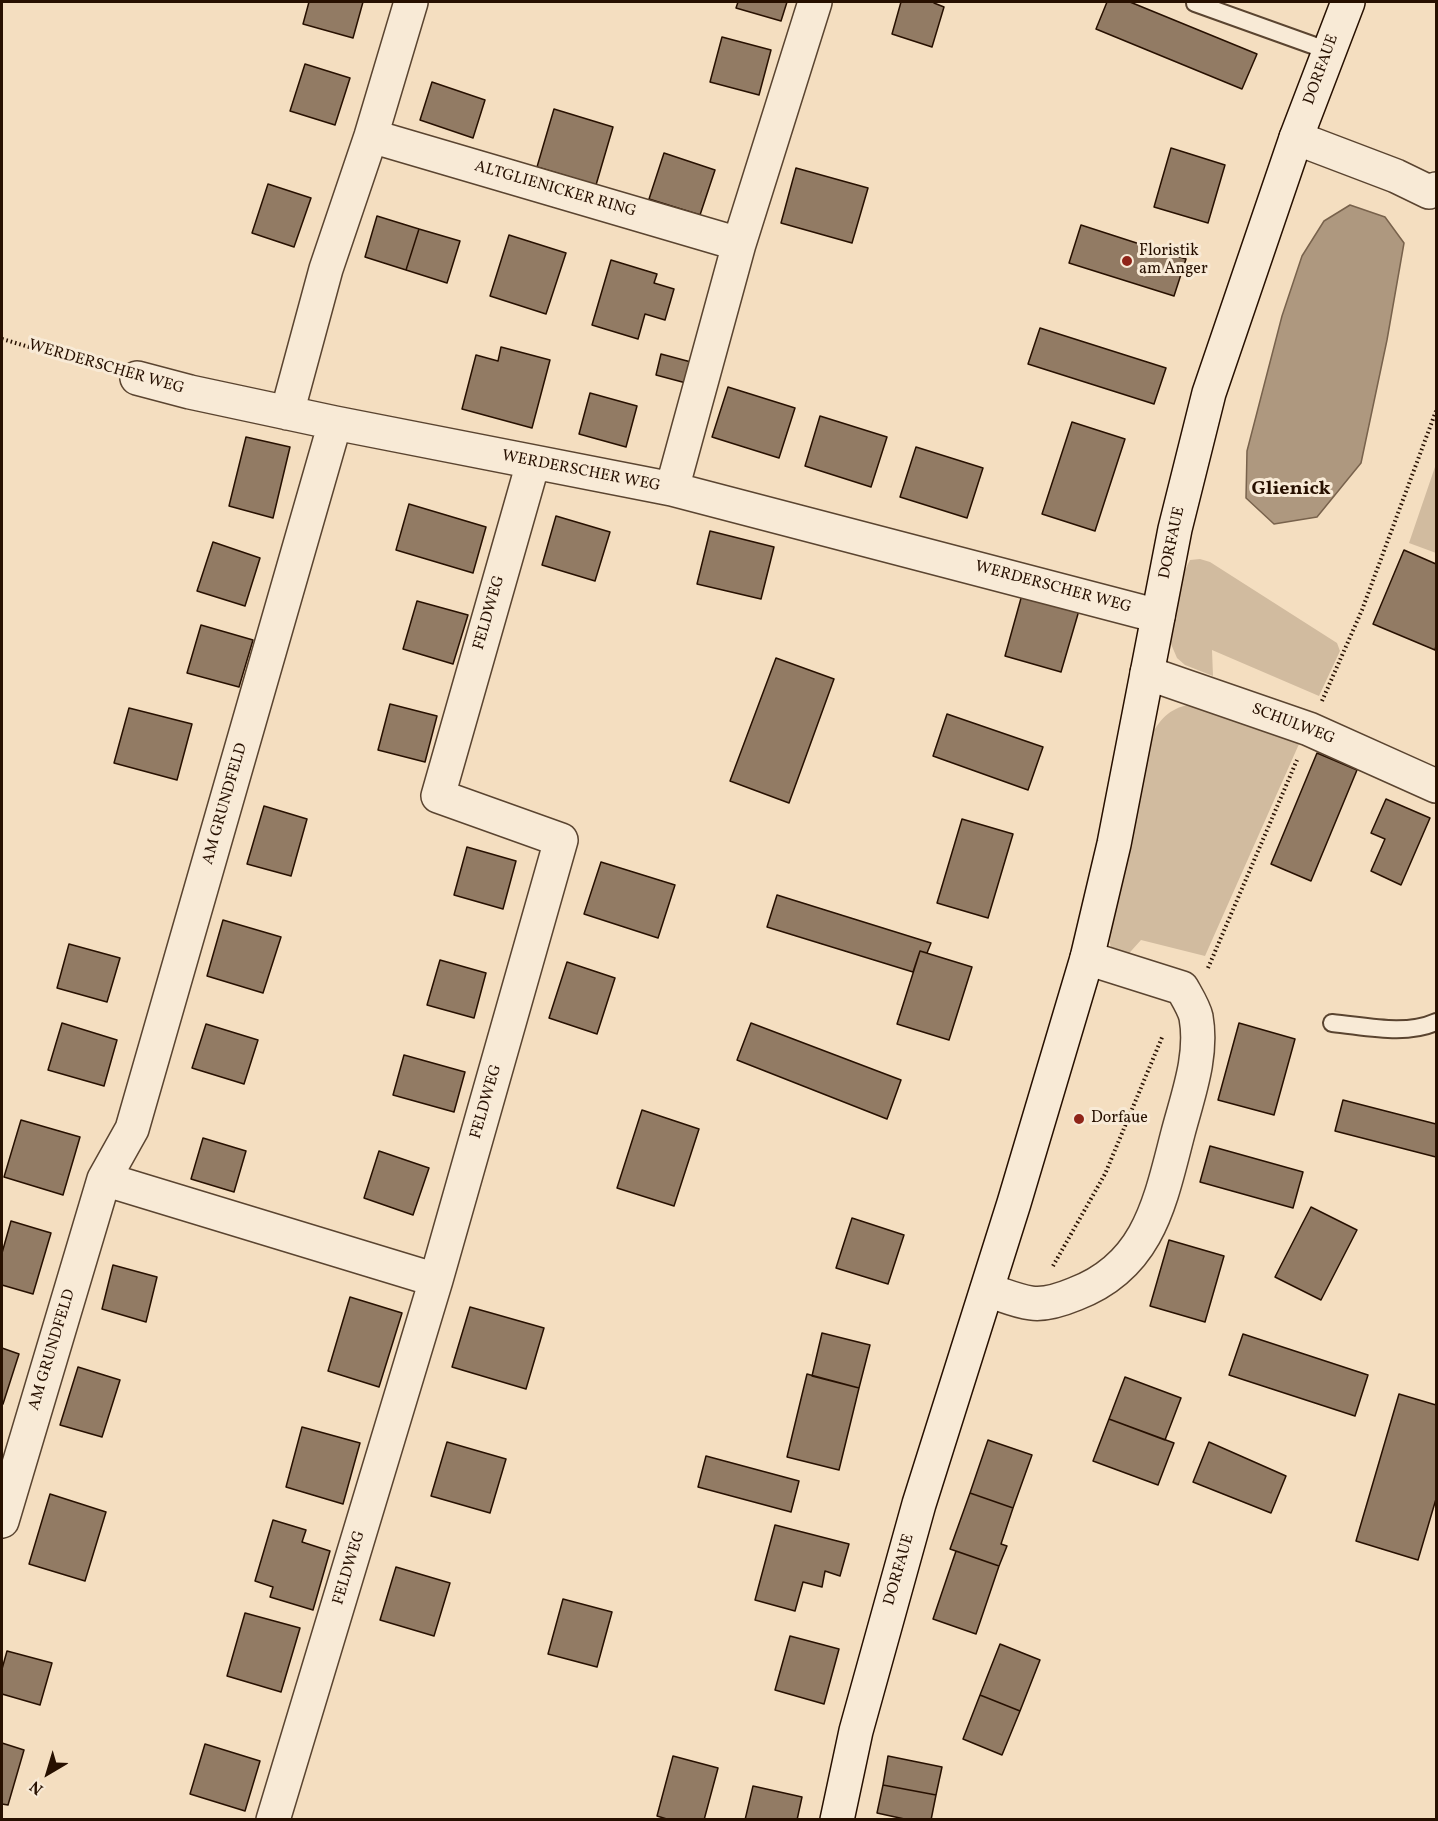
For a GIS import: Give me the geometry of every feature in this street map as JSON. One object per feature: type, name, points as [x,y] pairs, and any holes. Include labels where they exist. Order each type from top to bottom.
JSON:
[{"type":"street","points":[[287,413],[326,269],[371,136],[411,2]]},
{"type":"street","points":[[672,489],[739,244],[815,2]]},
{"type":"street","name":"DORFAUE","points":[[837,1820],[855,1731],[919,1504],[987,1290],[1087,958],[1114,844],[1175,530],[1209,393],[1296,138],[1348,2]]},
{"type":"street","name":"ALTGLIENICKER RING","points":[[371,136],[739,244]]},
{"type":"street","points":[[1296,138],[1396,176],[1429,192],[1437,189]]},
{"type":"street","name":"WERDERSCHER WEG","points":[[137,378],[335,423],[672,489],[1158,616]]},
{"type":"street","name":"AM GRUNDFELD","points":[[2,1521],[104,1179],[132,1129],[335,423]]},
{"type":"street","name":"FELDWEG","points":[[273,1820],[436,1280],[561,840],[438,796],[533,463]]},
{"type":"street","name":"SCHULWEG","points":[[1147,673],[1309,729],[1437,786]]},
{"type":"street","points":[[987,1290],[1032,1304],[1065,1298],[1089,1289],[1111,1275],[1133,1254],[1146,1235],[1162,1193],[1199,1053],[1196,1015],[1182,988],[1087,958]]},
{"type":"street","points":[[104,1179],[436,1280]]},
{"type":"lane","points":[[1195,2],[1329,51]]},
{"type":"lane","points":[[1332,1023],[1403,1029],[1418,1028],[1437,1022]]},
{"type":"path","name":"WERDERSCHER WEG","points":[[2,339],[137,378]]},
{"type":"path","points":[[1309,729],[1362,610],[1437,411]]},
{"type":"shaded area","points":[[1350,205],[1385,217],[1404,243],[1387,340],[1361,463],[1317,517],[1274,524],[1246,498],[1247,451],[1282,316],[1302,256],[1324,221]]},
{"type":"shaded area","points":[[1436,464],[1436,553],[1409,543]]},
{"type":"shaded area","points":[[1200,559],[1210,562],[1337,643],[1340,651],[1319,696],[1212,650],[1213,676],[1185,665],[1177,658],[1168,637],[1182,576],[1190,560]]},
{"type":"shaded area","points":[[1193,704],[1204,705],[1299,744],[1205,956],[1141,940],[1123,960],[1112,949],[1110,933],[1151,736],[1159,723],[1173,710]]},
{"type":"building","points":[[309,2],[363,2],[353,38],[303,24]]},
{"type":"building","points":[[738,2],[787,2],[781,21],[736,8]]},
{"type":"building","points":[[901,2],[935,2],[944,7],[932,47],[892,34]]},
{"type":"building","points":[[1107,2],[1130,2],[1257,54],[1242,89],[1096,29]]},
{"type":"building","points":[[722,37],[771,50],[759,95],[710,82]]},
{"type":"building","points":[[305,64],[350,78],[335,125],[290,111]]},
{"type":"building","points":[[432,82],[485,100],[473,138],[420,120]]},
{"type":"building","points":[[554,109],[613,127],[596,185],[537,167]]},
{"type":"building","points":[[1171,148],[1225,165],[1208,223],[1154,207]]},
{"type":"building","points":[[664,153],[715,170],[700,215],[649,199]]},
{"type":"building","points":[[796,168],[868,188],[852,243],[781,223]]},
{"type":"building","points":[[268,184],[311,198],[294,247],[252,233]]},
{"type":"building","points":[[377,216],[419,229],[406,270],[365,257]]},
{"type":"building","name":"Floristik am Anger","points":[[1081,225],[1186,259],[1174,296],[1069,263]]},
{"type":"building","points":[[419,229],[460,241],[447,283],[406,270]]},
{"type":"building","points":[[509,235],[566,253],[546,314],[490,296]]},
{"type":"building","points":[[611,260],[657,274],[654,283],[674,289],[665,320],[645,314],[638,339],[592,325]]},
{"type":"building","points":[[1040,328],[1166,368],[1154,404],[1028,364]]},
{"type":"building","points":[[501,347],[550,360],[532,428],[462,409],[476,355],[498,361]]},
{"type":"building","points":[[661,354],[691,362],[686,383],[656,375]]},
{"type":"building","points":[[728,387],[795,408],[779,458],[712,437]]},
{"type":"building","points":[[590,393],[637,406],[626,447],[579,434]]},
{"type":"building","points":[[820,416],[887,437],[871,487],[805,466]]},
{"type":"building","points":[[1072,422],[1125,439],[1095,531],[1042,514]]},
{"type":"building","points":[[246,437],[290,447],[273,518],[229,506]]},
{"type":"building","points":[[916,447],[983,468],[967,518],[900,497]]},
{"type":"building","points":[[409,504],[486,527],[473,573],[396,550]]},
{"type":"building","points":[[556,516],[610,532],[595,581],[542,565]]},
{"type":"building","points":[[710,531],[774,547],[761,599],[697,584]]},
{"type":"building","points":[[213,542],[260,558],[245,606],[197,591]]},
{"type":"building","points":[[1404,550],[1436,564],[1435,650],[1373,624]]},
{"type":"building","points":[[1023,591],[1080,607],[1061,672],[1005,656]]},
{"type":"building","points":[[417,601],[468,615],[453,664],[403,649]]},
{"type":"building","points":[[201,625],[253,640],[239,687],[187,673]]},
{"type":"building","points":[[776,658],[834,679],[789,803],[730,781]]},
{"type":"building","points":[[390,704],[437,716],[425,762],[378,750]]},
{"type":"building","points":[[129,708],[192,724],[177,780],[114,763]]},
{"type":"building","points":[[947,714],[1043,747],[1028,790],[933,756]]},
{"type":"building","points":[[1317,753],[1357,770],[1311,881],[1271,864]]},
{"type":"building","points":[[1386,799],[1430,818],[1401,885],[1371,871],[1385,839],[1371,833]]},
{"type":"building","points":[[264,806],[307,819],[291,876],[247,864]]},
{"type":"building","points":[[962,819],[1013,834],[988,918],[937,903]]},
{"type":"building","points":[[467,847],[516,861],[503,909],[454,895]]},
{"type":"building","points":[[601,862],[675,885],[658,938],[584,914]]},
{"type":"building","points":[[777,895],[931,943],[927,953],[920,951],[913,972],[767,927]]},
{"type":"building","points":[[223,920],[281,937],[263,993],[207,976]]},
{"type":"building","points":[[69,944],[120,958],[107,1002],[57,988]]},
{"type":"building","points":[[920,951],[972,967],[949,1040],[897,1024]]},
{"type":"building","points":[[440,960],[486,973],[474,1018],[427,1005]]},
{"type":"building","points":[[567,962],[615,978],[597,1034],[549,1018]]},
{"type":"building","points":[[62,1023],[117,1040],[104,1086],[48,1070]]},
{"type":"building","points":[[751,1023],[901,1080],[887,1119],[737,1060]]},
{"type":"building","points":[[1239,1023],[1295,1039],[1274,1115],[1218,1100]]},
{"type":"building","points":[[206,1024],[258,1040],[244,1084],[192,1068]]},
{"type":"building","points":[[404,1055],[465,1072],[454,1112],[393,1095]]},
{"type":"building","points":[[1343,1100],[1436,1124],[1436,1157],[1335,1131]]},
{"type":"building","points":[[642,1110],[699,1129],[674,1206],[617,1188]]},
{"type":"building","points":[[21,1120],[80,1137],[63,1195],[4,1177]]},
{"type":"building","points":[[203,1138],[246,1151],[234,1192],[191,1179]]},
{"type":"building","points":[[1210,1146],[1303,1172],[1293,1208],[1200,1182]]},
{"type":"building","points":[[379,1151],[429,1168],[413,1215],[364,1198]]},
{"type":"building","points":[[1311,1207],[1357,1230],[1321,1300],[1275,1277]]},
{"type":"building","points":[[852,1218],[904,1235],[888,1284],[836,1268]]},
{"type":"building","points":[[11,1221],[51,1233],[33,1294],[2,1285],[2,1253]]},
{"type":"building","points":[[1169,1240],[1224,1256],[1205,1322],[1150,1306]]},
{"type":"building","points":[[113,1265],[157,1277],[146,1322],[102,1309]]},
{"type":"building","points":[[350,1297],[402,1313],[379,1387],[328,1371]]},
{"type":"building","points":[[470,1307],[544,1328],[526,1389],[452,1367]]},
{"type":"building","points":[[822,1333],[870,1345],[859,1388],[812,1376]]},
{"type":"building","points":[[1243,1334],[1368,1375],[1355,1416],[1229,1375]]},
{"type":"building","points":[[2,1348],[19,1354],[3,1404],[2,1404]]},
{"type":"building","points":[[78,1367],[120,1380],[102,1437],[60,1425]]},
{"type":"building","points":[[807,1374],[859,1388],[839,1470],[787,1457]]},
{"type":"building","points":[[1125,1377],[1181,1398],[1165,1440],[1109,1419]]},
{"type":"building","points":[[1399,1394],[1436,1405],[1436,1499],[1418,1560],[1356,1541]]},
{"type":"building","points":[[1109,1419],[1174,1443],[1158,1485],[1093,1461]]},
{"type":"building","points":[[302,1427],[360,1443],[343,1504],[286,1487]]},
{"type":"building","points":[[988,1440],[1032,1455],[1013,1508],[970,1493]]},
{"type":"building","points":[[447,1442],[506,1459],[490,1513],[431,1496]]},
{"type":"building","points":[[1209,1442],[1286,1476],[1271,1513],[1193,1482]]},
{"type":"building","points":[[706,1456],[799,1481],[791,1512],[698,1487]]},
{"type":"building","points":[[970,1493],[1013,1508],[1001,1544],[1007,1546],[999,1566],[950,1549]]},
{"type":"building","points":[[50,1494],[106,1512],[85,1581],[29,1564]]},
{"type":"building","points":[[273,1520],[306,1530],[302,1542],[330,1551],[313,1610],[270,1597],[273,1587],[255,1581]]},
{"type":"building","points":[[775,1525],[849,1544],[840,1576],[825,1571],[822,1587],[803,1582],[795,1611],[755,1600]]},
{"type":"building","points":[[956,1551],[999,1566],[976,1634],[933,1619]]},
{"type":"building","points":[[396,1567],[450,1583],[434,1636],[380,1620]]},
{"type":"building","points":[[563,1599],[612,1612],[597,1667],[548,1654]]},
{"type":"building","points":[[245,1613],[300,1628],[281,1692],[227,1676]]},
{"type":"building","points":[[790,1636],[839,1649],[824,1704],[775,1690]]},
{"type":"building","points":[[1000,1644],[1040,1660],[1020,1711],[980,1695]]},
{"type":"building","points":[[7,1651],[52,1663],[40,1705],[2,1694],[2,1669]]},
{"type":"building","points":[[980,1695],[1020,1711],[1002,1755],[963,1739]]},
{"type":"building","points":[[2,1743],[24,1750],[8,1805],[2,1804]]},
{"type":"building","points":[[205,1744],[260,1761],[245,1811],[190,1794]]},
{"type":"building","points":[[673,1756],[718,1768],[704,1820],[670,1820],[657,1816]]},
{"type":"building","points":[[888,1756],[942,1767],[936,1795],[883,1785]]},
{"type":"building","points":[[883,1785],[936,1795],[931,1820],[909,1820],[877,1813]]},
{"type":"building","points":[[753,1786],[802,1797],[797,1820],[745,1820]]},
{"type":"place","name":"Floristik am Anger","points":[[1127,261]]},
{"type":"place","name":"Dorfaue","points":[[1079,1119]]},
{"type":"district","name":"Glienick","points":[[1291,490]]}]
